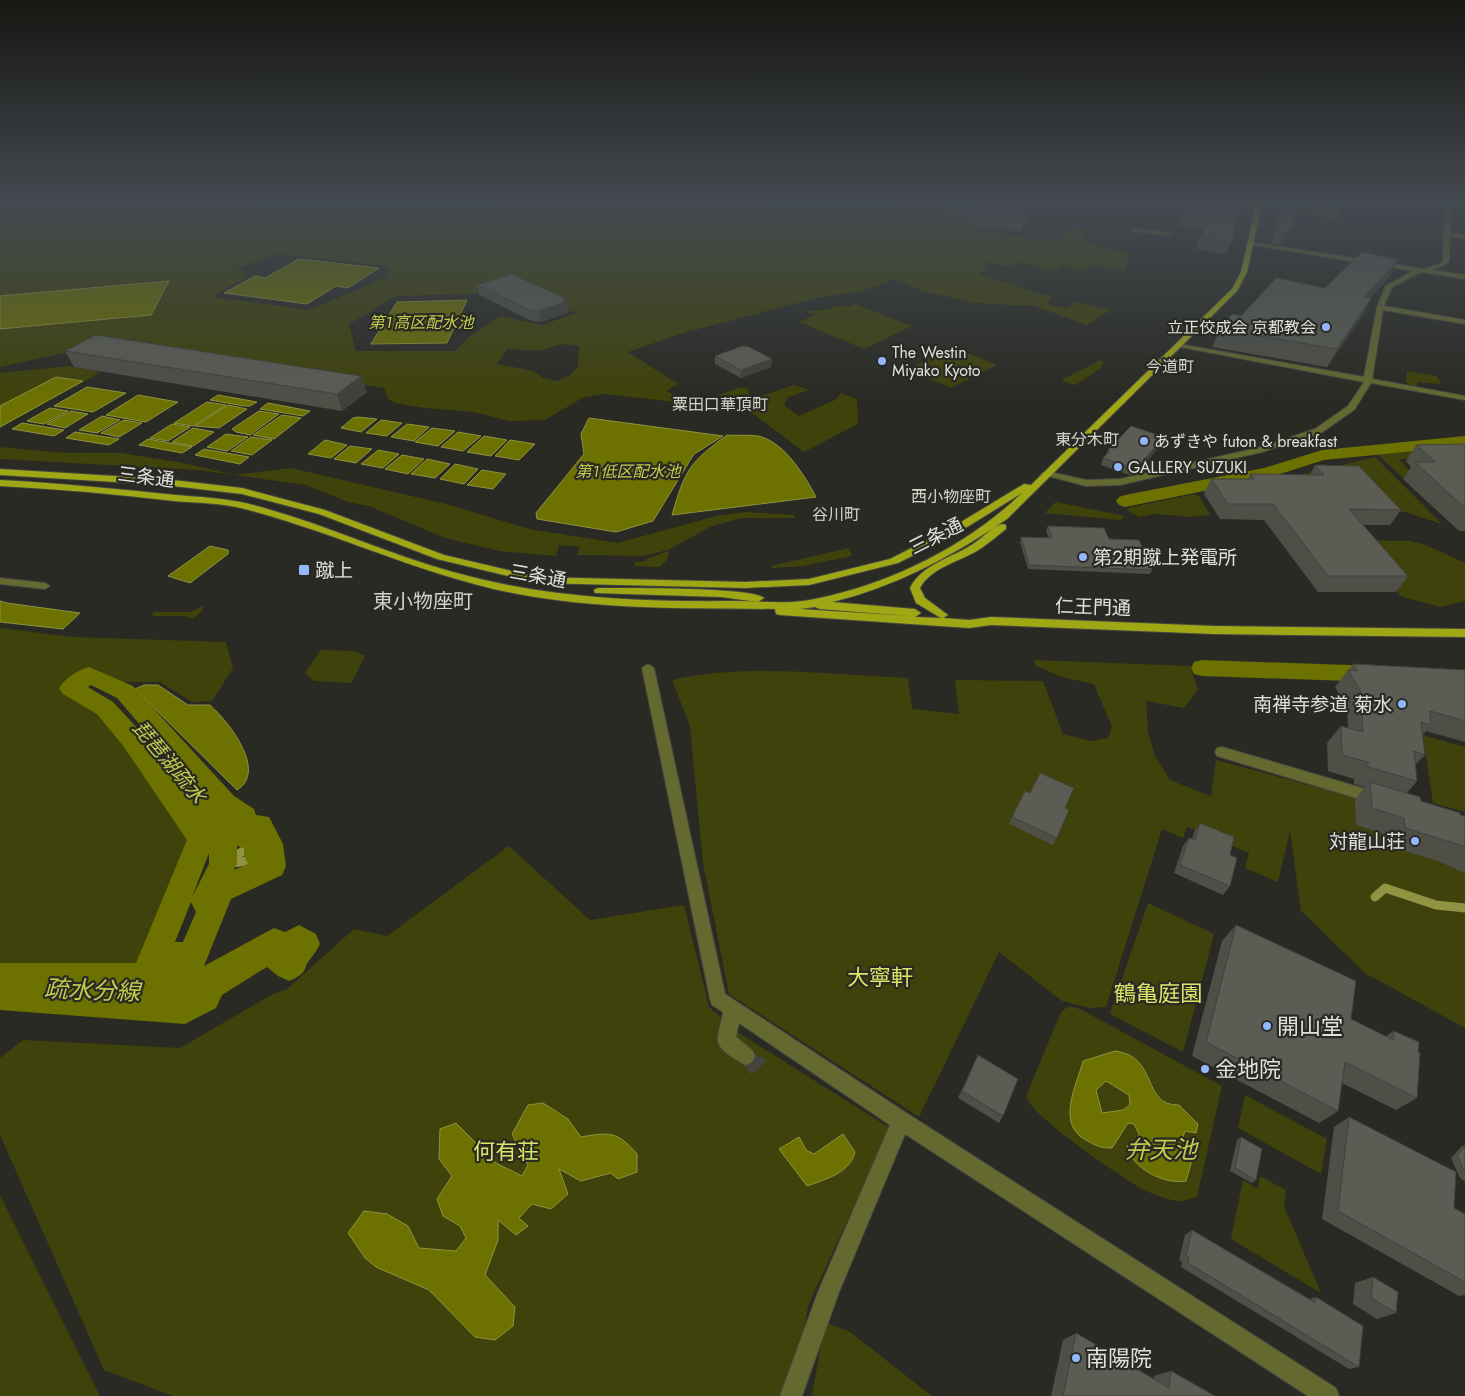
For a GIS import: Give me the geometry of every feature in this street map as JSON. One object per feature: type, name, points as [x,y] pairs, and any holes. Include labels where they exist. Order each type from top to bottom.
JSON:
[{"type":"main road","name":"三条通","points":[[0,483],[120,491],[240,505],[308,524],[446,574],[525,594],[572,600],[720,606],[811,604],[884,580],[924,564],[963,543],[1003,517],[1235,290],[1245,269]]},
{"type":"main road","name":"三条通","points":[[0,472],[164,482],[242,491],[322,512],[441,557],[537,580],[745,585],[809,582],[873,568],[894,560],[955,530],[1046,474]]},
{"type":"main road","points":[[942,615],[920,600],[914,588],[916,584],[934,570],[976,547],[1002,528],[1034,494],[1046,474]]},
{"type":"main road","points":[[537,580],[583,590],[721,594],[991,621]]},
{"type":"main road","name":"仁王門通","points":[[720,606],[824,616],[969,624],[991,621],[1214,630],[1465,633]]},
{"type":"street","points":[[1416,269],[1465,277]]},
{"type":"street","points":[[1046,474],[1086,484],[1120,482],[1282,444],[1318,431],[1339,417],[1359,399],[1367,386],[1366,380],[1380,307],[1389,286],[1425,269]]},
{"type":"street","points":[[1380,307],[1465,322]]},
{"type":"street","points":[[1179,346],[1465,398]]},
{"type":"street","points":[[0,581],[44,586]]},
{"type":"street","points":[[648,668],[718,999],[732,1011],[901,1121],[1328,1396]]},
{"type":"street","points":[[1222,752],[1390,802]]},
{"type":"street","points":[[732,1011],[727,1042],[746,1056]]},
{"type":"street","points":[[791,1396],[816,1322],[855,1225],[901,1121]]},
{"type":"green space","points":[[0,269],[236,269],[245,272],[246,277],[212,297],[309,310],[387,277],[388,269],[987,269],[979,274],[1052,297],[1047,304],[1067,308],[1075,302],[1111,310],[1087,325],[1034,306],[975,303],[923,291],[895,279],[863,291],[817,298],[683,333],[628,352],[678,384],[666,391],[693,404],[605,394],[584,397],[545,420],[509,421],[474,412],[425,408],[395,403],[388,399],[384,388],[307,376],[78,350],[0,367],[0,329],[151,315],[169,281],[0,296]],"holes":[[[515,282],[576,313],[543,325],[501,316],[470,336],[455,351],[356,351],[349,324],[396,296],[475,294]],[[562,344],[579,346],[578,367],[570,375],[557,381],[543,378],[534,371],[497,364],[507,349],[539,351]]]},
{"type":"green space","points":[[1044,269],[1058,269],[1053,272]]},
{"type":"green space","points":[[1074,269],[1087,269],[1084,272]]},
{"type":"green space","points":[[1111,269],[1125,269],[1124,272]]},
{"type":"green space","points":[[855,304],[912,326],[864,349],[799,322],[815,315],[805,311],[823,310],[842,305],[847,307]]},
{"type":"green space","points":[[950,346],[997,365],[951,388],[908,370]]},
{"type":"green space","points":[[1101,360],[1103,362],[1100,369],[1078,383],[1074,385],[1063,381],[1063,379]]},
{"type":"green space","points":[[69,366],[101,372],[0,428],[0,373]]},
{"type":"green space","points":[[1407,371],[1437,376],[1441,384],[1418,382],[1416,387],[1406,383]]},
{"type":"green space","points":[[794,385],[809,390],[788,397],[784,405],[799,416],[835,400],[841,393],[857,399],[858,424],[804,452],[755,415],[718,395],[741,387],[748,389],[749,394],[755,398]]},
{"type":"green space","points":[[0,447],[65,453],[121,453],[184,463],[234,475],[198,470],[0,459]]},
{"type":"green space","points":[[1429,449],[1465,458],[1399,459],[1415,477],[1402,477],[1377,454]]},
{"type":"green space","points":[[1375,457],[1442,524],[1405,512],[1378,507],[1308,479],[1304,474]]},
{"type":"green space","points":[[291,468],[450,505],[529,529],[618,543],[716,516],[745,512],[794,515],[796,518],[742,518],[712,526],[668,550],[642,556],[577,555],[580,547],[559,545],[556,556],[500,551],[445,538],[369,506],[348,502],[306,485],[234,475]]},
{"type":"green space","points":[[1194,494],[1199,496],[1210,515],[1190,517],[1156,514],[1139,517],[1127,508]]},
{"type":"green space","points":[[1056,502],[1125,516],[1121,520],[1045,513]]},
{"type":"green space","points":[[1354,540],[1410,541],[1426,545],[1465,563],[1465,601],[1441,607],[1402,597]]},
{"type":"green space","points":[[849,548],[852,556],[803,566],[772,568],[771,566]]},
{"type":"green space","points":[[669,551],[668,558],[660,567],[634,566],[636,562],[645,561]]},
{"type":"green space","points":[[203,606],[203,610],[193,619],[185,616],[152,616],[154,612],[191,612]]},
{"type":"green space","points":[[0,628],[72,637],[226,642],[233,668],[212,701],[192,702],[160,682],[118,682],[90,672],[66,689],[104,709],[131,741],[177,804],[196,841],[141,972],[0,974]]},
{"type":"green space","points":[[321,650],[355,651],[365,656],[351,683],[314,681],[305,673]]},
{"type":"green space","name":"大寧軒","points":[[1035,660],[1190,666],[1198,689],[1184,708],[1146,701],[1148,732],[1155,756],[1170,780],[1220,800],[1211,796],[1216,760],[1465,827],[1465,1028],[1365,973],[1301,911],[1290,831],[1278,882],[1245,868],[1249,853],[1187,827],[1183,838],[1162,829],[1106,1007],[1090,1008],[1062,1001],[999,952],[919,1117],[729,994],[703,863],[690,726],[672,680],[729,672],[759,671],[908,678],[912,709],[959,714],[955,680],[1043,681],[1063,734],[1090,741],[1108,738],[1112,727],[1094,684],[1061,677],[1035,665]]},
{"type":"green space","points":[[1423,735],[1465,747],[1465,812],[1433,803]]},
{"type":"green space","name":"何有荘","points":[[509,846],[590,920],[684,905],[709,1007],[739,1033],[890,1128],[808,1306],[794,1396],[173,1396],[104,1370],[0,1135],[0,1058],[23,1040],[180,1048],[271,995],[287,989],[354,929],[387,936]]},
{"type":"green space","name":"鶴亀庭園","points":[[1148,903],[1214,934],[1183,1052],[1110,1014]]},
{"type":"green space","points":[[1069,1006],[1080,1009],[1222,1086],[1197,1197],[1183,1201],[1175,1200],[1142,1189],[1078,1146],[1031,1105],[1026,1096],[1061,1012]]},
{"type":"green space","points":[[1245,1095],[1327,1139],[1321,1174],[1238,1128]]},
{"type":"green space","points":[[1260,1176],[1286,1190],[1284,1206],[1321,1293],[1231,1239],[1243,1180],[1258,1189]]},
{"type":"green space","points":[[0,1195],[100,1396],[0,1396]]},
{"type":"green space","points":[[825,1322],[850,1332],[932,1396],[812,1396]]},
{"type":"water","points":[[281,269],[377,269],[348,288],[336,286],[307,304],[224,293],[255,276],[265,278]]},
{"type":"water","points":[[169,281],[151,315],[0,329],[0,296]]},
{"type":"water","name":"第１高区配水池","points":[[467,300],[447,343],[371,344],[397,302]]},
{"type":"water","points":[[56,377],[83,381],[0,427],[0,406]]},
{"type":"water","points":[[87,387],[126,393],[93,412],[54,406]]},
{"type":"water","points":[[138,395],[178,402],[146,422],[106,415]]},
{"type":"water","points":[[218,395],[257,402],[250,406],[244,406],[210,400]]},
{"type":"water","points":[[207,402],[226,405],[193,426],[174,423]]},
{"type":"water","points":[[268,403],[310,411],[303,416],[260,409]]},
{"type":"water","points":[[228,405],[247,409],[219,428],[195,426]]},
{"type":"water","points":[[50,408],[68,411],[44,424],[27,421]]},
{"type":"water","points":[[71,411],[88,414],[65,428],[47,424]]},
{"type":"water","points":[[259,411],[279,414],[250,435],[236,432],[232,429]]},
{"type":"water","points":[[282,415],[301,418],[274,439],[253,435]]},
{"type":"water","points":[[102,416],[120,420],[97,433],[79,430]]},
{"type":"water","points":[[353,418],[377,419],[361,432],[341,428]]},
{"type":"water","name":"第１低区配水池","points":[[589,418],[723,436],[694,454],[653,521],[616,532],[537,519],[536,513],[584,454],[581,434]]},
{"type":"water","points":[[124,420],[142,423],[119,437],[101,433]]},
{"type":"water","points":[[381,420],[402,423],[387,436],[366,433]]},
{"type":"water","points":[[22,423],[64,430],[54,436],[12,429]]},
{"type":"water","points":[[172,424],[190,427],[168,441],[150,438]]},
{"type":"water","points":[[407,424],[429,427],[414,441],[391,437]]},
{"type":"water","points":[[193,428],[214,432],[193,446],[172,442]]},
{"type":"water","points":[[432,428],[455,431],[438,446],[415,442]]},
{"type":"water","points":[[75,432],[119,439],[109,445],[66,438]]},
{"type":"water","points":[[458,432],[481,436],[463,451],[441,447]]},
{"type":"water","points":[[226,434],[248,437],[227,451],[207,447]]},
{"type":"water","points":[[727,435],[758,436],[771,441],[794,462],[816,497],[672,515],[681,487],[690,469],[704,453]]},
{"type":"water","points":[[484,436],[507,440],[491,456],[467,452]]},
{"type":"water","points":[[251,437],[272,440],[252,455],[231,451]]},
{"type":"water","points":[[148,439],[192,447],[182,453],[139,445]]},
{"type":"water","points":[[325,440],[347,445],[331,458],[308,454]]},
{"type":"water","points":[[510,440],[535,444],[519,460],[495,456]]},
{"type":"water","points":[[350,446],[372,449],[356,463],[334,459]]},
{"type":"water","points":[[204,449],[249,457],[240,464],[195,455]]},
{"type":"water","points":[[378,450],[399,454],[383,468],[361,464]]},
{"type":"water","points":[[402,455],[424,459],[408,474],[385,469]]},
{"type":"water","points":[[427,459],[450,464],[435,478],[411,474]]},
{"type":"water","points":[[455,464],[478,469],[464,484],[440,479]]},
{"type":"water","points":[[482,470],[506,474],[493,489],[467,485]]},
{"type":"water","points":[[210,546],[228,550],[228,554],[190,583],[168,576]]},
{"type":"water","points":[[0,601],[80,613],[63,629],[0,622]]},
{"type":"water","points":[[144,685],[158,685],[188,705],[210,705],[218,712],[235,734],[247,759],[248,771],[245,782],[237,790],[135,689]]},
{"type":"water","name":"弁天池","points":[[1115,1051],[1129,1055],[1145,1071],[1159,1098],[1167,1103],[1179,1105],[1198,1124],[1196,1133],[1185,1131],[1183,1137],[1194,1153],[1186,1181],[1178,1182],[1159,1178],[1150,1174],[1135,1162],[1127,1146],[1136,1144],[1139,1134],[1134,1124],[1128,1123],[1112,1148],[1096,1145],[1077,1133],[1072,1125],[1070,1115],[1073,1093],[1083,1061]],"holes":[[[1106,1081],[1129,1095],[1130,1105],[1123,1110],[1102,1113],[1096,1090]]]},
{"type":"water","points":[[543,1103],[568,1119],[581,1137],[606,1134],[618,1137],[624,1141],[637,1154],[637,1172],[618,1179],[611,1173],[581,1181],[559,1169],[568,1194],[551,1209],[532,1204],[519,1218],[528,1226],[516,1235],[498,1220],[498,1240],[485,1275],[515,1307],[513,1326],[495,1340],[475,1337],[429,1290],[376,1267],[365,1258],[348,1233],[364,1211],[387,1214],[408,1226],[419,1248],[456,1251],[466,1238],[460,1226],[443,1216],[437,1199],[452,1176],[439,1159],[440,1129],[456,1123],[496,1163],[522,1176],[528,1165],[512,1134],[528,1105]]},
{"type":"water","points":[[843,1134],[855,1152],[848,1165],[836,1174],[807,1186],[779,1149],[799,1137],[806,1150],[814,1154]]},
{"type":"building","points":[[1344,269],[1390,269],[1364,297],[1371,298],[1337,349],[1220,329],[1232,314],[1241,316],[1276,278],[1325,288]]},
{"type":"building","points":[[511,274],[565,298],[562,299],[567,301],[539,311],[530,310],[477,285]]},
{"type":"building","points":[[96,335],[361,376],[337,394],[65,351]]},
{"type":"building","points":[[742,346],[749,347],[772,359],[741,370],[715,356]]},
{"type":"building","points":[[1131,426],[1164,437],[1138,467],[1132,468],[1103,458],[1110,451],[1108,450]]},
{"type":"building","points":[[1465,444],[1465,508],[1415,462],[1436,462],[1416,445]]},
{"type":"building","points":[[1315,465],[1359,466],[1401,510],[1349,509],[1408,576],[1328,576],[1273,504],[1228,504],[1211,479],[1254,479],[1250,474],[1324,475]]},
{"type":"building","name":"第２期蹴上発電所","points":[[1048,526],[1104,528],[1109,539],[1139,540],[1152,570],[1029,565],[1021,537],[1052,538]]},
{"type":"building","points":[[1353,664],[1465,670],[1465,721],[1430,711],[1431,725],[1421,722],[1425,755],[1414,751],[1417,781],[1368,767],[1368,762],[1342,755],[1341,726],[1363,732],[1360,690],[1348,670],[1357,671]]},
{"type":"building","points":[[1040,773],[1074,788],[1065,808],[1069,810],[1057,838],[1012,817],[1025,791],[1030,793]]},
{"type":"building","points":[[1370,782],[1420,797],[1421,801],[1465,816],[1465,847],[1405,828],[1404,818],[1372,808]]},
{"type":"building","points":[[1200,823],[1234,837],[1230,855],[1237,858],[1230,886],[1180,865],[1189,838],[1195,840]]},
{"type":"building","name":"開山堂","points":[[1236,925],[1356,981],[1351,1019],[1393,1040],[1394,1031],[1419,1042],[1417,1098],[1345,1062],[1338,1111],[1206,1042]]},
{"type":"building","points":[[978,1055],[1018,1079],[1003,1116],[962,1091]]},
{"type":"building","points":[[1349,1117],[1456,1172],[1454,1208],[1465,1214],[1465,1282],[1338,1211]]},
{"type":"building","points":[[1241,1137],[1262,1149],[1256,1180],[1235,1168]]},
{"type":"building","points":[[1465,1146],[1465,1172],[1457,1155]]},
{"type":"building","points":[[1192,1230],[1315,1303],[1316,1297],[1363,1326],[1359,1367],[1188,1263],[1189,1258],[1186,1256]]},
{"type":"building","points":[[1373,1277],[1398,1292],[1396,1313],[1371,1298]]},
{"type":"building","name":"南陽院","points":[[1076,1333],[1169,1388],[1171,1371],[1215,1396],[1063,1396]]},
{"type":"waterway","points":[[1125,501],[1268,473],[1322,455],[1400,449],[1465,441]]},
{"type":"waterway","points":[[1202,668],[1378,674]]},
{"type":"waterway","points":[[0,978],[146,978],[201,839],[179,804],[133,740],[105,708],[71,688],[89,675],[125,692],[225,804],[244,817],[241,836],[250,837],[259,825],[265,833],[269,844],[257,850],[258,855],[270,850],[272,859],[269,861],[272,866],[220,890],[181,983],[189,984],[195,980],[209,981],[274,942],[287,951],[299,939],[305,944],[289,957],[294,962],[289,966],[269,949],[211,984],[205,997],[185,1008],[0,995]]},
{"type":"waterway","name":"琵琶湖疏水","points":[[175,771],[209,814],[224,828],[223,864],[205,902]]},
{"type":"waterway","points":[[223,864],[254,844],[267,839]]},
{"type":"waterway","points":[[226,864],[260,859],[271,854]]},
{"type":"waterway","points":[[1375,897],[1385,888],[1436,905],[1465,908]]},
{"type":"waterway","name":"疏水分線","points":[[132,992],[160,993],[179,955]]},
{"type":"tunnel","points":[[746,1056],[755,1065]]},
{"type":"tunnel","points":[[754,1063],[759,1068]]},
{"type":"place","name":"立正佼成会 京都教会","points":[[1326,327]]},
{"type":"place","name":"The Westin Miyako Kyoto","points":[[882,361]]},
{"type":"place","name":"あずきや futon & breakfast","points":[[1144,441]]},
{"type":"place","name":"GALLERY SUZUKI","points":[[1118,467]]},
{"type":"place","name":"第２期蹴上発電所","points":[[1083,557]]},
{"type":"place","name":"蹴上","points":[[304,570]]},
{"type":"place","name":"南禅寺参道 菊水","points":[[1402,704]]},
{"type":"place","name":"対龍山荘","points":[[1415,841]]},
{"type":"place","name":"開山堂","points":[[1267,1026]]},
{"type":"place","name":"金地院","points":[[1205,1069]]},
{"type":"place","name":"南陽院","points":[[1076,1358]]},
{"type":"district","name":"今道町","points":[[1170,366]]},
{"type":"district","name":"粟田口華頂町","points":[[720,404]]},
{"type":"district","name":"東分木町","points":[[1087,439]]},
{"type":"district","name":"西小物座町","points":[[951,496]]},
{"type":"district","name":"谷川町","points":[[836,514]]},
{"type":"district","name":"東小物座町","points":[[423,601]]}]
